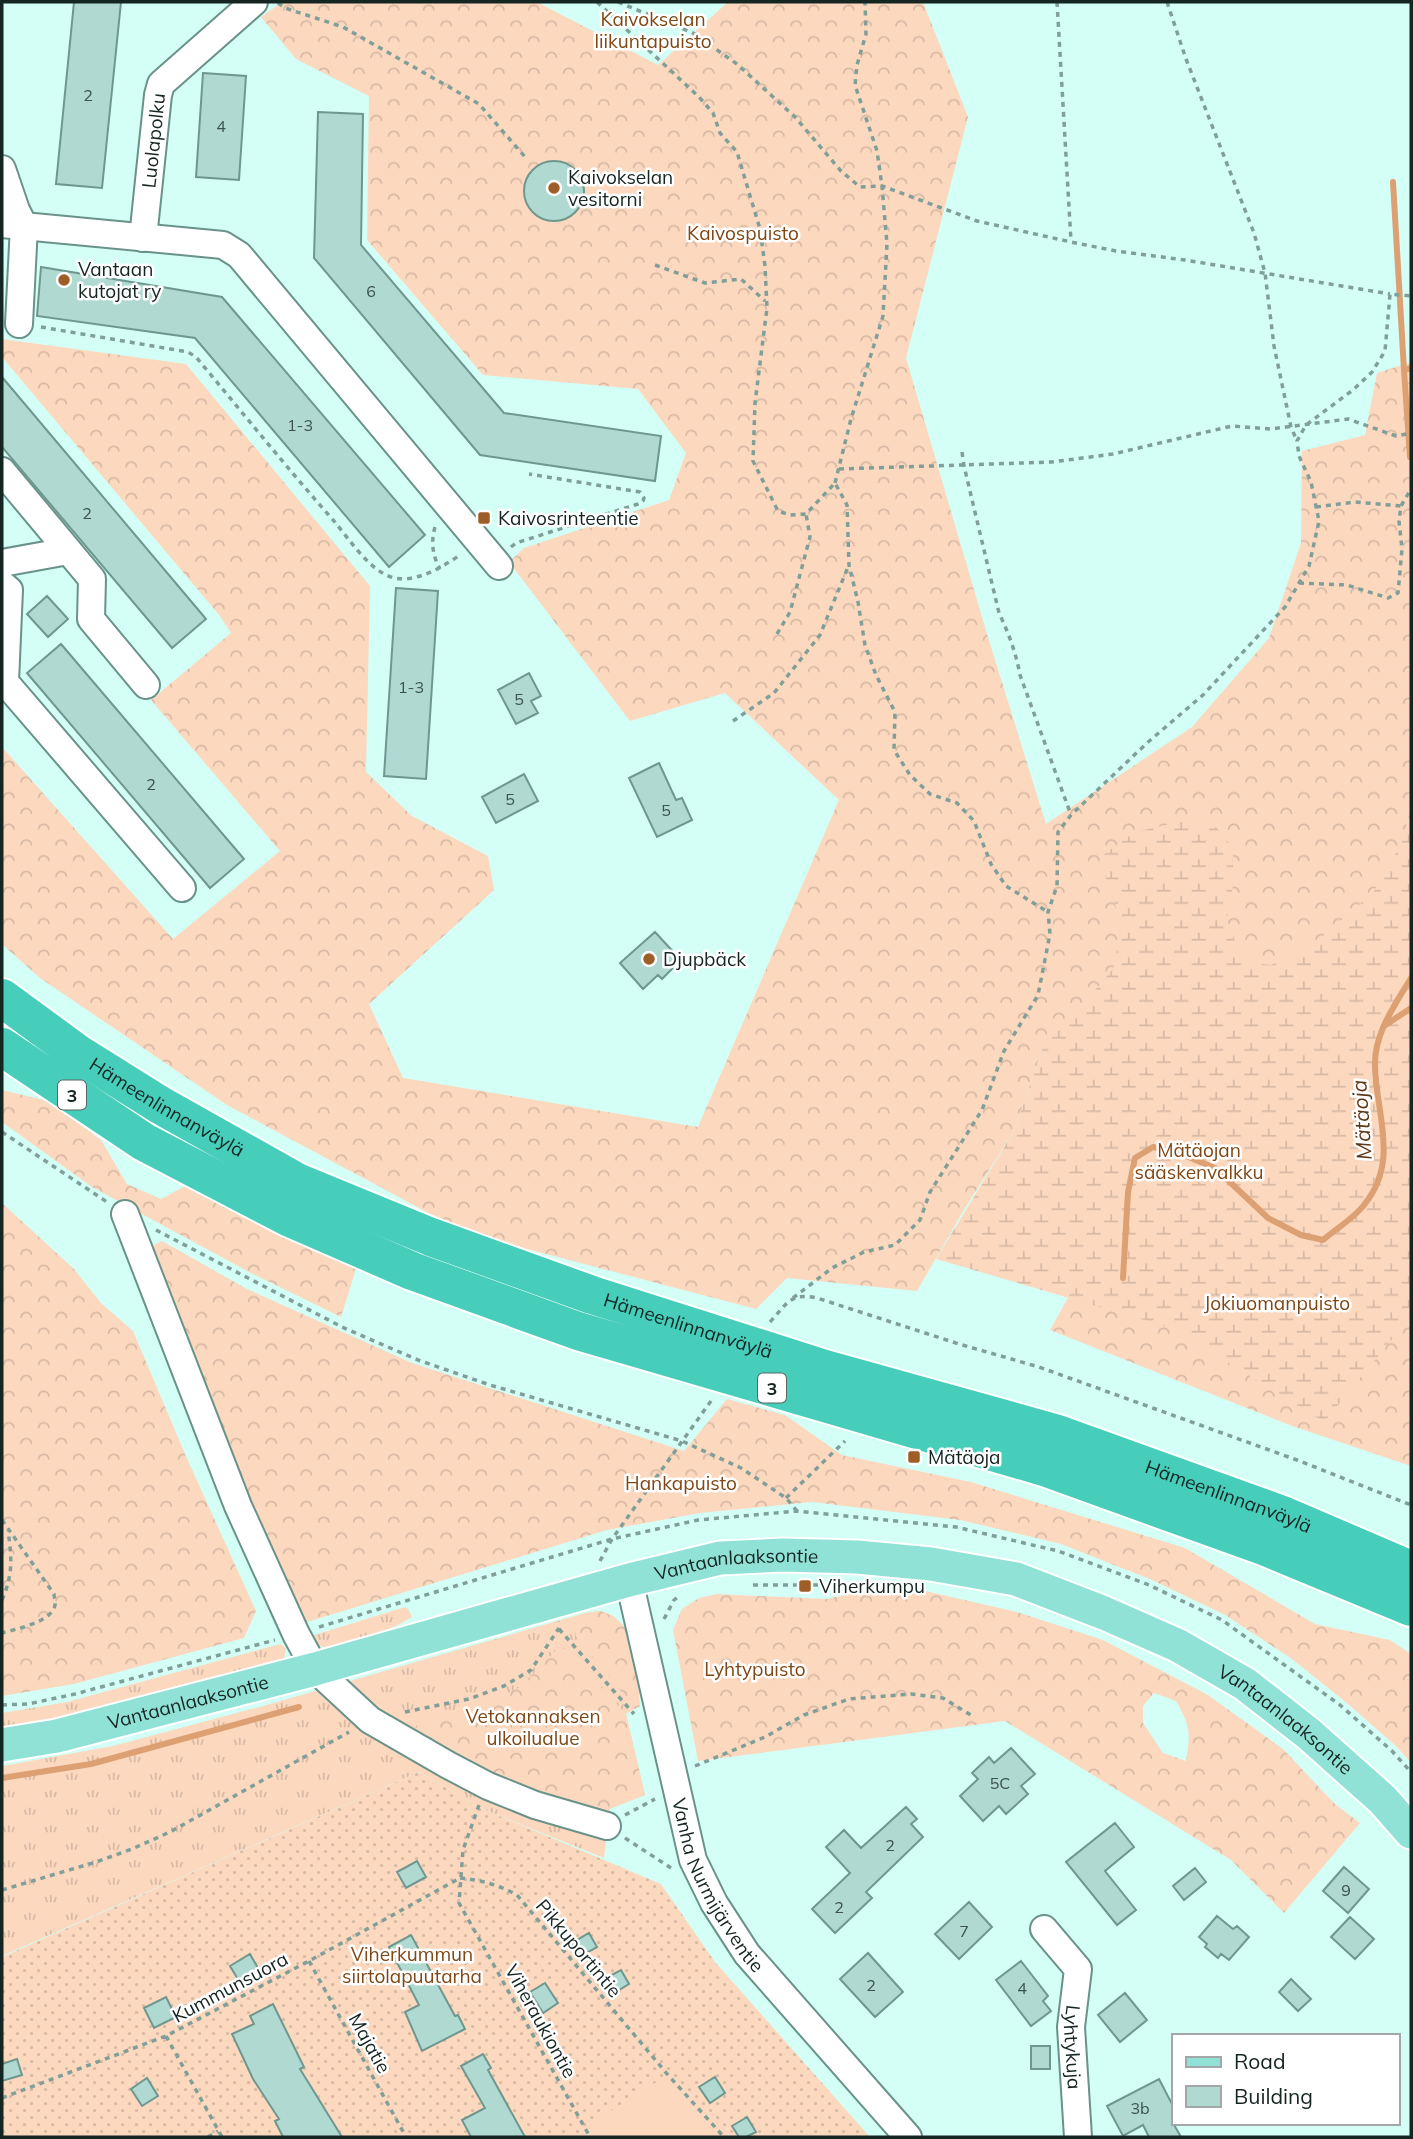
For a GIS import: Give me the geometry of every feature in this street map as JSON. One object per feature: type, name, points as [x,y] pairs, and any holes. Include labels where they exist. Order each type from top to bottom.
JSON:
[{"type":"highway","name":"Hämeenlinnanväylä","points":[[2,998],[77,1053],[136,1090],[297,1182],[431,1237],[617,1303],[825,1369],[1058,1434],[1280,1514],[1411,1570]]},
{"type":"highway","name":"Hämeenlinnanväylä","points":[[2,1047],[144,1142],[288,1217],[412,1270],[578,1331],[1044,1467],[1266,1547],[1411,1607]]},
{"type":"main road","name":"Vantaanlaaksontie","points":[[2,1745],[57,1736],[315,1669],[629,1580],[720,1558],[783,1555],[857,1557],[931,1564],[1016,1579],[1177,1645],[1245,1684],[1309,1734],[1383,1800],[1411,1832]]},
{"type":"street","name":"Luolapolku","points":[[143,238],[158,95],[162,84],[258,2]]},
{"type":"street","points":[[2,169],[16,210],[13,225],[19,324]]},
{"type":"street","points":[[13,225],[223,245],[239,255],[480,542],[504,557]]},
{"type":"street","points":[[2,471],[92,579],[91,619],[146,685]]},
{"type":"street","points":[[2,563],[68,551]]},
{"type":"street","points":[[5,587],[5,682],[182,888]]},
{"type":"street","points":[[125,1214],[238,1506],[296,1634],[315,1669],[370,1720],[488,1786],[535,1805],[607,1826]]},
{"type":"street","name":"Vanha Nurmijärventie","points":[[629,1580],[693,1860],[706,1888],[747,1954],[908,2137]]},
{"type":"street","name":"Lyhtykuja","points":[[1044,1929],[1078,1969],[1071,2028],[1078,2137]]},
{"type":"path","points":[[258,2],[343,27],[479,104],[526,158]]},
{"type":"path","points":[[597,2],[699,97],[713,113],[720,133],[737,152],[760,229],[767,302],[755,403],[753,461],[778,510],[790,515],[806,514],[835,483],[851,419],[883,316],[887,244],[882,186],[877,151],[855,85],[857,65],[866,34],[866,2]]},
{"type":"path","points":[[618,2],[694,33],[737,64],[795,117],[841,171],[860,187],[882,186],[977,221],[1116,251],[1411,296]]},
{"type":"path","points":[[1057,2],[1071,242]]},
{"type":"path","points":[[764,1329],[793,1297],[832,1268],[864,1252],[895,1245],[920,1220],[930,1192],[982,1110],[1004,1051],[1038,995],[1050,934],[1048,912],[1057,886],[1058,832],[1071,815],[1147,743],[1203,695],[1285,607],[1309,566],[1319,520],[1311,482],[1299,456],[1291,427],[1274,346],[1265,273],[1254,233],[1186,59],[1167,2]]},
{"type":"path","points":[[655,265],[705,284],[741,279],[767,302]]},
{"type":"path","points":[[1297,441],[1306,425],[1353,390],[1372,372],[1385,351],[1390,294]]},
{"type":"path","points":[[19,324],[188,352],[197,357],[368,561],[386,575],[417,577],[440,569],[480,542]]},
{"type":"path","points":[[839,469],[1052,462],[1113,454],[1232,426],[1271,429],[1348,419],[1396,436],[1411,433]]},
{"type":"path","points":[[962,452],[999,613],[1017,656],[1020,675],[1071,815]]},
{"type":"path","points":[[504,557],[516,543],[643,501],[644,498],[640,492],[529,474]]},
{"type":"path","points":[[835,483],[848,505],[849,565],[865,645],[876,675],[895,712],[894,750],[910,775],[930,794],[957,803],[974,821],[991,864],[1006,886],[1048,912]]},
{"type":"path","points":[[1299,583],[1347,585],[1388,598],[1398,593],[1402,549],[1399,521],[1401,506],[1411,489]]},
{"type":"path","points":[[1316,507],[1355,502],[1401,506]]},
{"type":"path","points":[[776,634],[790,612],[803,569],[810,537],[806,514]]},
{"type":"path","points":[[436,524],[432,545],[440,569]]},
{"type":"path","points":[[733,721],[774,693],[820,635],[849,565]]},
{"type":"path","points":[[2,1132],[125,1214],[342,1327],[418,1360],[490,1385],[682,1441],[741,1468],[786,1498],[797,1511],[698,1520],[612,1539],[296,1634],[75,1694],[28,1704],[2,1705]]},
{"type":"path","points":[[793,1297],[802,1295],[817,1298],[1039,1367],[1297,1460],[1411,1505]]},
{"type":"path","points":[[600,1561],[612,1539],[717,1393]]},
{"type":"path","points":[[786,1498],[845,1441]]},
{"type":"path","points":[[2,1520],[54,1594],[55,1605],[49,1615],[33,1624],[2,1633]]},
{"type":"path","points":[[2,1601],[9,1583],[12,1560],[8,1529]]},
{"type":"path","points":[[750,1585],[830,1585]]},
{"type":"path","points":[[663,1625],[664,1616],[674,1600],[687,1590]]},
{"type":"path","points":[[2,1890],[96,1862],[170,1832],[370,1720],[469,1699],[504,1686],[531,1670],[565,1617]]},
{"type":"path","points":[[559,1629],[636,1716],[659,1707]]},
{"type":"path","points":[[689,1769],[765,1737],[804,1715],[849,1699],[911,1694],[943,1698],[974,1717]]},
{"type":"path","points":[[1392,1751],[1411,1772]]},
{"type":"path","points":[[460,1878],[463,1850],[488,1786]]},
{"type":"path","points":[[659,1796],[607,1826],[706,1888]]},
{"type":"path","name":"Kummunsuora","points":[[2,2098],[166,2036],[460,1878]]},
{"type":"path","name":"Viheraukiontie","points":[[460,1878],[459,1903],[590,2137]]},
{"type":"path","name":"Pikkuportintie","points":[[460,1878],[499,1885],[517,1895],[724,2137]]},
{"type":"path","name":"Majatie","points":[[309,1961],[406,2137]]},
{"type":"path","points":[[166,2036],[222,2137]]},
{"type":"path","points":[[208,2137],[218,2130]]},
{"type":"green space","points":[[282,2],[537,2],[658,65],[728,2],[923,2],[968,117],[906,358],[1046,824],[1192,727],[1269,638],[1301,543],[1302,451],[1365,435],[1377,373],[1411,362],[1411,1466],[1292,1426],[1050,1330],[1101,1239],[1043,1047],[1014,1131],[917,1291],[787,1278],[756,1309],[527,1249],[451,1225],[227,1105],[40,978],[2,944],[2,747],[173,939],[280,851],[151,700],[231,633],[220,616],[2,357],[2,339],[186,364],[370,586],[366,772],[412,816],[488,856],[494,890],[369,1004],[403,1078],[698,1127],[839,800],[725,693],[630,721],[509,562],[524,548],[669,500],[686,453],[638,389],[483,375],[367,240],[369,96],[296,59],[261,17]]},
{"type":"green space","points":[[1411,808],[1411,1316],[1324,1422],[1172,1328],[936,1259],[1014,1131],[1043,1047],[1113,969],[1122,924],[1106,879],[1103,855],[1135,832],[1188,820],[1215,826],[1233,848],[1233,885],[1227,920],[1243,962],[1271,965],[1316,942],[1373,893],[1402,842]]},
{"type":"green space","points":[[2,1090],[48,1101],[101,1140],[127,1184],[161,1199],[187,1185],[356,1269],[341,1317],[249,1272],[92,1187],[2,1122]]},
{"type":"green space","points":[[2,1203],[74,1269],[101,1303],[133,1331],[256,1611],[244,1638],[74,1684],[2,1696]]},
{"type":"green space","name":"Hankapuisto","points":[[162,1241],[247,1289],[412,1363],[684,1451],[727,1399],[785,1415],[842,1455],[971,1482],[1185,1548],[1315,1624],[1390,1640],[1411,1654],[1411,1763],[1396,1746],[1348,1704],[1292,1659],[1225,1615],[1152,1580],[1061,1544],[960,1520],[812,1502],[700,1513],[607,1530],[304,1623],[142,1251]]},
{"type":"green space","name":"Lyhtypuisto","points":[[873,1589],[925,1591],[1017,1612],[1103,1640],[1208,1695],[1283,1749],[1335,1804],[1360,1823],[1284,1913],[1231,1860],[1005,1721],[698,1761],[673,1630],[682,1609],[699,1598],[717,1594],[826,1599]],"holes":[[[1154,1693],[1176,1701],[1188,1730],[1186,1761],[1163,1753],[1143,1723],[1143,1706]]]},
{"type":"green space","points":[[405,1607],[412,1617],[359,1640],[325,1649],[311,1636]]},
{"type":"green space","name":"Vetokannaksen ulkoilualue","points":[[600,1611],[612,1615],[625,1627],[640,1706],[626,1714],[645,1795],[610,1809],[604,1858],[478,1807],[419,1772],[2,1956],[2,1766],[113,1746]]},
{"type":"green space","points":[[600,1611],[614,1617],[624,1626],[635,1650],[640,1706],[635,1709],[575,1635],[585,1613]]},
{"type":"green space","points":[[280,1644],[286,1648],[284,1659],[278,1662],[46,1723],[2,1728],[2,1713],[67,1702]]},
{"type":"green space","points":[[561,1645],[626,1714],[645,1795],[610,1808],[574,1802],[525,1788],[460,1759],[415,1734],[414,1728],[422,1720],[482,1706],[520,1687]]},
{"type":"green space","name":"Viherkummun siirtolapuutarha","points":[[419,1772],[478,1807],[661,1884],[715,1962],[870,2137],[2,2137],[2,1957]]},
{"type":"green space","points":[[668,2075],[721,2133],[714,2137],[590,2137],[585,2127]]},
{"type":"building","points":[[74,2],[121,2],[102,188],[56,184]]},
{"type":"building","points":[[203,73],[246,76],[239,180],[196,177]]},
{"type":"building","points":[[318,112],[363,114],[361,245],[504,413],[661,436],[655,481],[480,455],[314,258]]},
{"type":"building","name":"Kaivokselan vesitorni","points":[[554,161],[571,166],[579,174],[584,191],[579,208],[571,216],[554,221],[537,216],[529,208],[524,191],[529,174],[537,166]]},
{"type":"building","points":[[41,267],[222,297],[425,535],[389,567],[195,338],[37,316]]},
{"type":"building","points":[[2,377],[206,619],[172,648],[2,447]]},
{"type":"building","points":[[396,588],[438,591],[426,779],[384,776]]},
{"type":"building","points":[[47,596],[68,619],[48,637],[27,614]]},
{"type":"building","points":[[61,644],[244,859],[210,888],[27,673]]},
{"type":"building","points":[[529,673],[541,696],[531,701],[538,713],[516,724],[498,690]]},
{"type":"building","points":[[659,763],[676,800],[682,798],[692,820],[657,837],[629,778]]},
{"type":"building","points":[[524,774],[538,801],[496,823],[482,797]]},
{"type":"building","name":"Djupbäck","points":[[655,932],[678,957],[673,961],[676,965],[662,979],[658,975],[643,989],[620,963]]},
{"type":"building","points":[[1011,1748],[1035,1774],[1021,1786],[1028,1794],[1006,1814],[999,1806],[983,1821],[960,1796],[978,1779],[972,1773],[989,1757],[994,1763]]},
{"type":"building","points":[[906,1807],[917,1819],[911,1824],[923,1837],[866,1892],[872,1898],[835,1933],[812,1909],[850,1873],[826,1847],[844,1830],[861,1848]]},
{"type":"building","points":[[1115,1823],[1134,1847],[1105,1871],[1136,1910],[1117,1925],[1066,1862]]},
{"type":"building","points":[[417,1861],[426,1877],[406,1888],[397,1872]]},
{"type":"building","points":[[1344,1867],[1369,1889],[1348,1913],[1323,1891]]},
{"type":"building","points":[[1195,1868],[1206,1882],[1184,1900],[1173,1886]]},
{"type":"building","points":[[969,1902],[992,1927],[959,1959],[935,1934]]},
{"type":"building","points":[[1217,1916],[1233,1929],[1237,1926],[1249,1937],[1229,1960],[1221,1954],[1218,1958],[1205,1947],[1207,1944],[1199,1937]]},
{"type":"building","points":[[1350,1917],[1374,1939],[1355,1959],[1331,1937]]},
{"type":"building","points":[[589,1933],[597,1947],[579,1957],[572,1943]]},
{"type":"building","points":[[411,1935],[455,2016],[458,2015],[465,2029],[422,2051],[405,2012],[419,2005],[389,1947]]},
{"type":"building","points":[[868,1953],[903,1992],[875,2017],[840,1979]]},
{"type":"building","points":[[250,1954],[259,1970],[239,1981],[230,1966]]},
{"type":"building","points":[[1021,1961],[1048,1996],[1043,2001],[1051,2011],[1031,2026],[996,1980]]},
{"type":"building","points":[[621,1970],[629,1984],[614,1993],[606,1978]]},
{"type":"building","points":[[1291,1979],[1311,1999],[1298,2011],[1279,1992]]},
{"type":"building","points":[[545,1983],[558,2003],[543,2013],[530,1992]]},
{"type":"building","points":[[1125,1993],[1147,2020],[1120,2042],[1098,2015]]},
{"type":"building","points":[[166,1997],[176,2017],[154,2028],[144,2008]]},
{"type":"building","points":[[273,2004],[304,2067],[300,2069],[342,2137],[283,2137],[275,2121],[279,2119],[253,2079],[232,2034],[254,2024],[250,2016]]},
{"type":"building","points":[[1031,2046],[1050,2046],[1050,2069],[1031,2069]]},
{"type":"building","points":[[483,2054],[491,2068],[488,2070],[525,2137],[471,2137],[462,2120],[485,2108],[461,2066]]},
{"type":"building","points":[[17,2059],[22,2075],[2,2081],[2,2064]]},
{"type":"building","points":[[715,2077],[725,2093],[710,2103],[699,2087]]},
{"type":"building","points":[[147,2078],[158,2096],[142,2106],[131,2089]]},
{"type":"building","points":[[1159,2079],[1172,2104],[1172,2125],[1181,2137],[1149,2137],[1143,2125],[1123,2136],[1107,2106]]},
{"type":"building","points":[[747,2117],[756,2132],[739,2137],[732,2126]]},
{"type":"waterway","points":[[1393,182],[1404,370],[1411,368]]},
{"type":"waterway","points":[[1404,370],[1410,457]]},
{"type":"waterway","name":"Mätäoja","points":[[1123,1278],[1128,1192],[1135,1158],[1153,1147],[1179,1153],[1215,1168],[1268,1218],[1301,1235],[1323,1240],[1360,1210],[1375,1188],[1384,1155],[1375,1066],[1378,1042],[1411,978]]},
{"type":"waterway","points":[[1384,1026],[1411,1008]]},
{"type":"waterway","points":[[2,1778],[91,1764],[299,1707]]},
{"type":"place","name":"Kaivokselan vesitorni","points":[[554,188]]},
{"type":"place","name":"Vantaan kutojat ry","points":[[64,280]]},
{"type":"place","name":"Kaivosrinteentie","points":[[484,518]]},
{"type":"place","name":"Djupbäck","points":[[649,959]]},
{"type":"place","name":"Mätäoja","points":[[914,1457]]},
{"type":"place","name":"Viherkumpu","points":[[805,1586]]},
{"type":"park label","name":"Kaivokselan liikuntapuisto","points":[[653,30]]},
{"type":"park label","name":"Kaivospuisto","points":[[743,233]]},
{"type":"park label","name":"Mätäojan sääskenvalkku","points":[[1199,1161]]},
{"type":"park label","name":"Jokiuomanpuisto","points":[[1277,1303]]}]
